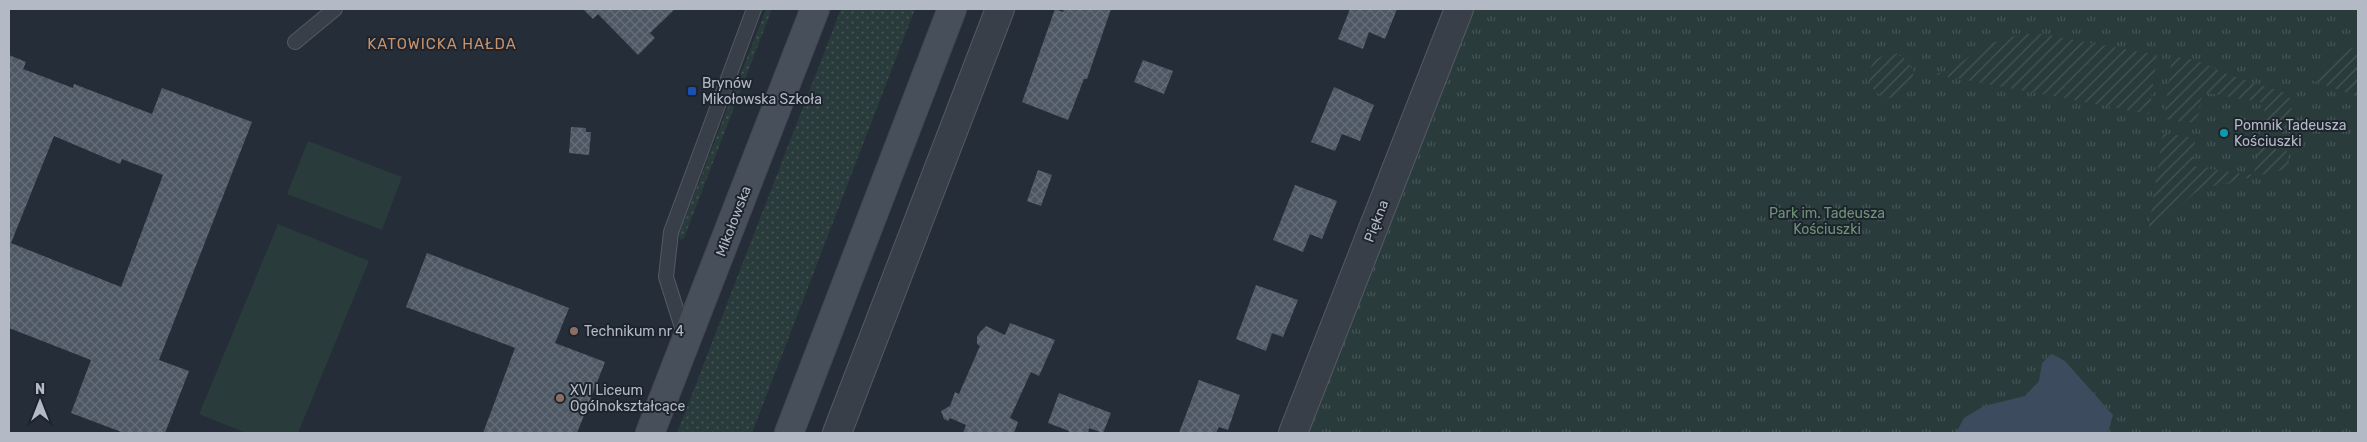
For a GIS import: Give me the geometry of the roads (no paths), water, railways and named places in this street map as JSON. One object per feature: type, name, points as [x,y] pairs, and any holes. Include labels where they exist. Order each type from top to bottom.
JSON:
[{"type":"main road","name":"Mikołowska","points":[[650,433],[815,9]]},
{"type":"main road","points":[[789,433],[952,9]]},
{"type":"street","points":[[837,433],[1000,9]]},
{"type":"street","name":"Piękna","points":[[1293,433],[1459,9]]},
{"type":"lane","points":[[296,42],[335,9]]},
{"type":"lane","points":[[686,341],[666,277],[671,232],[754,9]]},
{"type":"water","points":[[2052,354],[2065,361],[2113,415],[2108,433],[1956,433],[1964,418],[1984,406],[2025,396],[2039,381],[2042,363]]},
{"type":"place","name":"Brynów Mikołowska Szkoła","points":[[692,91]]},
{"type":"place","name":"Pomnik Tadeusza Kościuszki","points":[[2224,133]]},
{"type":"place","name":"Technikum nr 4","points":[[574,331]]},
{"type":"place","name":"XVI Liceum Ogólnokształcące","points":[[560,398]]},
{"type":"district","name":"KATOWICKA HAŁDA","points":[[442,44]]},
{"type":"park label","name":"Park im. Tadeusza Kościuszki","points":[[1827,222]]}]
